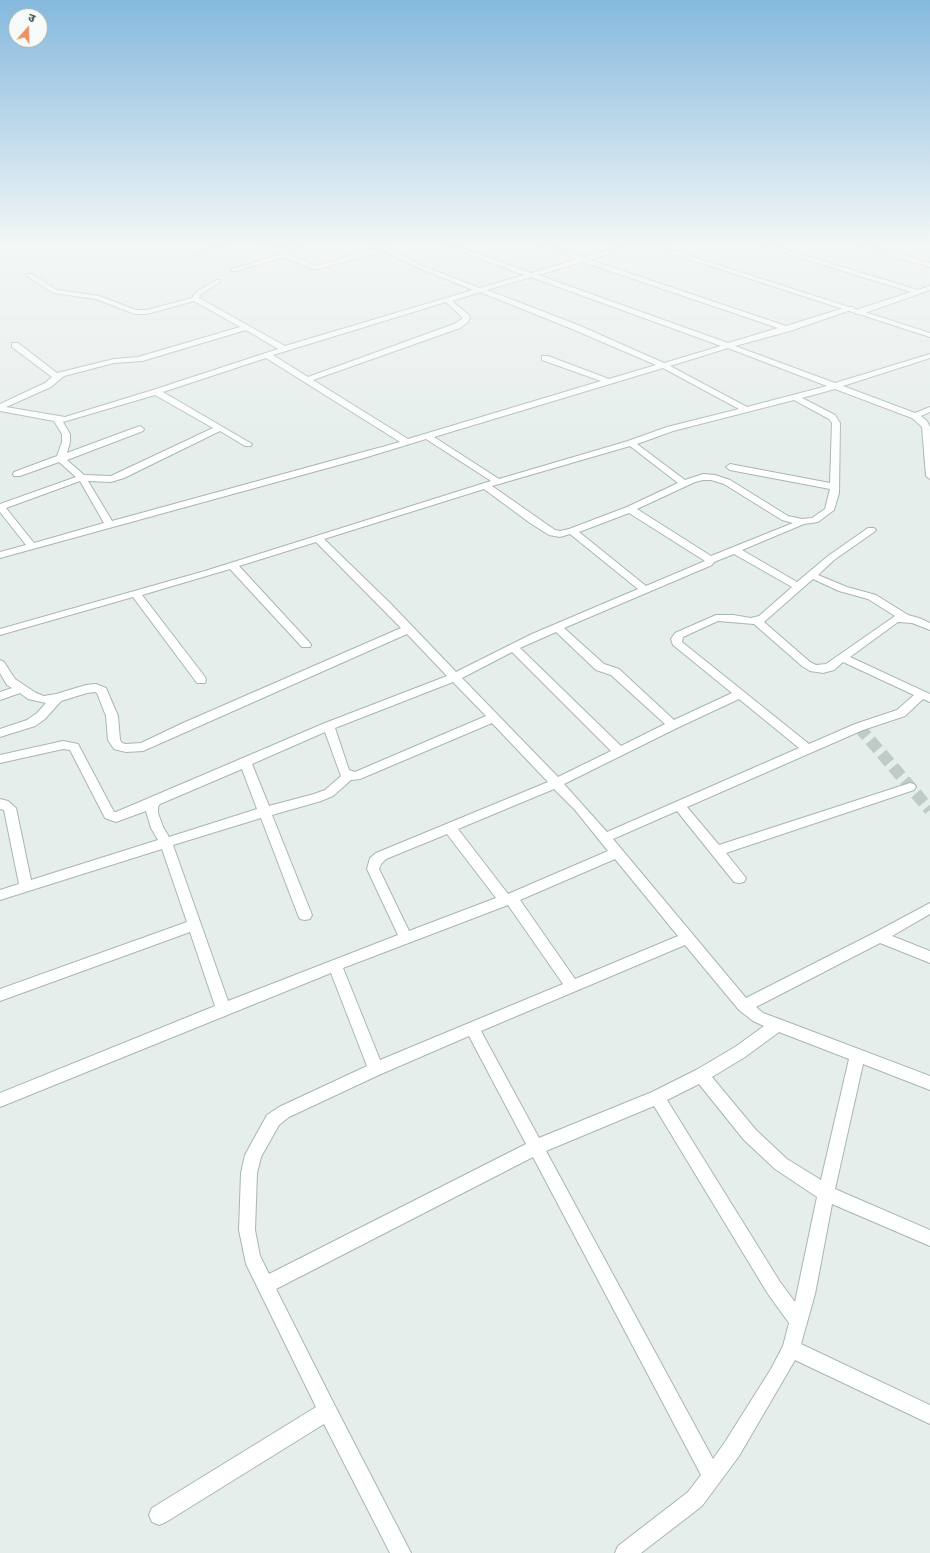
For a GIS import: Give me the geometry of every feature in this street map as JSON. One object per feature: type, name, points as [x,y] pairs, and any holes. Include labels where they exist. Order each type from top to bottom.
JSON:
[{"type":"street","points":[[226,316],[284,349]]},
{"type":"street","points":[[0,408],[58,420],[72,418],[159,391],[284,349],[392,316]]},
{"type":"street","points":[[307,380],[457,326],[465,320],[466,316]]},
{"type":"street","points":[[546,316],[665,366],[745,409]]},
{"type":"street","points":[[647,316],[915,416],[924,423],[926,427],[930,476]]},
{"type":"street","points":[[750,316],[787,329]]},
{"type":"street","points":[[0,555],[110,526],[427,436],[826,316]]},
{"type":"street","points":[[873,316],[930,335]]},
{"type":"street","points":[[0,408],[48,385],[57,377],[68,372],[114,361],[139,359],[246,328]]},
{"type":"street","points":[[15,345],[57,377]]},
{"type":"street","points":[[267,355],[406,442]]},
{"type":"street","points":[[0,632],[233,566],[498,482],[631,443],[670,428],[796,398],[930,356]]},
{"type":"street","points":[[545,358],[610,382]]},
{"type":"street","points":[[159,391],[159,394],[248,444]]},
{"type":"street","points":[[0,759],[63,745],[74,747],[78,750],[109,815],[116,817],[124,815],[329,726],[455,677],[536,636],[644,589],[706,566],[710,560],[802,522],[815,520],[829,510],[834,487],[836,423],[832,417],[796,398]]},
{"type":"street","points":[[915,416],[930,410]]},
{"type":"street","points":[[58,420],[66,434],[66,442],[61,457]]},
{"type":"street","points":[[32,547],[0,507],[82,478],[104,480],[121,476],[220,428]]},
{"type":"street","points":[[17,474],[140,429]]},
{"type":"street","points":[[427,436],[498,482]]},
{"type":"street","points":[[631,443],[684,484]]},
{"type":"street","points":[[61,457],[63,461],[82,478],[110,526]]},
{"type":"street","points":[[730,468],[834,487]]},
{"type":"street","points":[[486,486],[533,521],[552,533],[560,534],[572,531],[630,509],[684,484],[703,478],[712,477],[727,482],[785,518],[802,522]]},
{"type":"street","points":[[630,509],[710,560]]},
{"type":"street","points":[[808,749],[678,644],[676,639],[679,635],[716,618],[733,618],[757,621],[762,619],[831,558],[871,530]]},
{"type":"street","points":[[572,531],[644,589]]},
{"type":"street","points":[[318,538],[386,605],[579,807],[686,938],[744,1006],[758,1017],[777,1025],[930,1084]]},
{"type":"street","points":[[734,550],[798,587]]},
{"type":"street","points":[[233,566],[306,645]]},
{"type":"street","points":[[811,575],[839,588],[872,597],[905,618],[930,627]]},
{"type":"street","points":[[135,593],[201,680]]},
{"type":"street","points":[[757,621],[806,664],[814,668],[823,669],[830,667],[843,658],[888,622],[895,618],[905,618]]},
{"type":"street","points":[[557,627],[600,667],[615,672],[673,725]]},
{"type":"street","points":[[0,664],[11,682],[32,696],[44,700],[57,698],[86,689],[96,688],[102,691],[112,716],[114,740],[118,746],[126,748],[143,747],[187,726],[408,629]]},
{"type":"street","points":[[514,648],[619,751]]},
{"type":"street","points":[[843,658],[926,696]]},
{"type":"street","points":[[0,696],[22,689]]},
{"type":"street","points":[[406,938],[373,869],[375,862],[381,856],[556,783],[619,751],[740,694]]},
{"type":"street","points":[[604,838],[808,749],[858,728],[900,713],[926,696]]},
{"type":"street","points":[[0,733],[31,723],[42,716],[57,698]]},
{"type":"street","points":[[0,895],[329,793],[348,776],[356,776],[493,718]]},
{"type":"street","points":[[329,726],[344,772],[348,776]]},
{"type":"street","points":[[245,762],[305,915]]},
{"type":"street","points":[[717,851],[910,787]]},
{"type":"street","points":[[156,801],[152,806],[152,813],[157,828],[166,843],[224,1009]]},
{"type":"street","points":[[0,804],[4,804],[10,808],[26,887]]},
{"type":"street","points":[[679,805],[739,878]]},
{"type":"street","points":[[450,828],[508,899],[572,986]]},
{"type":"street","points":[[0,1100],[335,965],[508,899],[617,853]]},
{"type":"street","points":[[744,1006],[880,937],[930,908]]},
{"type":"street","points":[[0,995],[195,925]]},
{"type":"street","points":[[880,937],[930,957]]},
{"type":"street","points":[[401,1553],[327,1411],[252,1258],[247,1230],[249,1174],[253,1155],[273,1120],[284,1112],[376,1069],[686,938]]},
{"type":"street","points":[[335,965],[376,1069]]},
{"type":"street","points":[[265,1285],[536,1147],[657,1097],[701,1075],[740,1052],[777,1025]]},
{"type":"street","points":[[472,1028],[712,1477]]},
{"type":"street","points":[[625,1553],[695,1499],[732,1449],[791,1349],[806,1294],[826,1193],[857,1056]]},
{"type":"street","points":[[701,1075],[750,1135],[781,1164],[826,1193],[930,1238]]},
{"type":"street","points":[[657,1097],[774,1288],[798,1321]]},
{"type":"street","points":[[791,1349],[930,1415]]},
{"type":"street","points":[[159,1514],[327,1411]]},
{"type":"tunnel","points":[[859,727],[930,810]]}]
